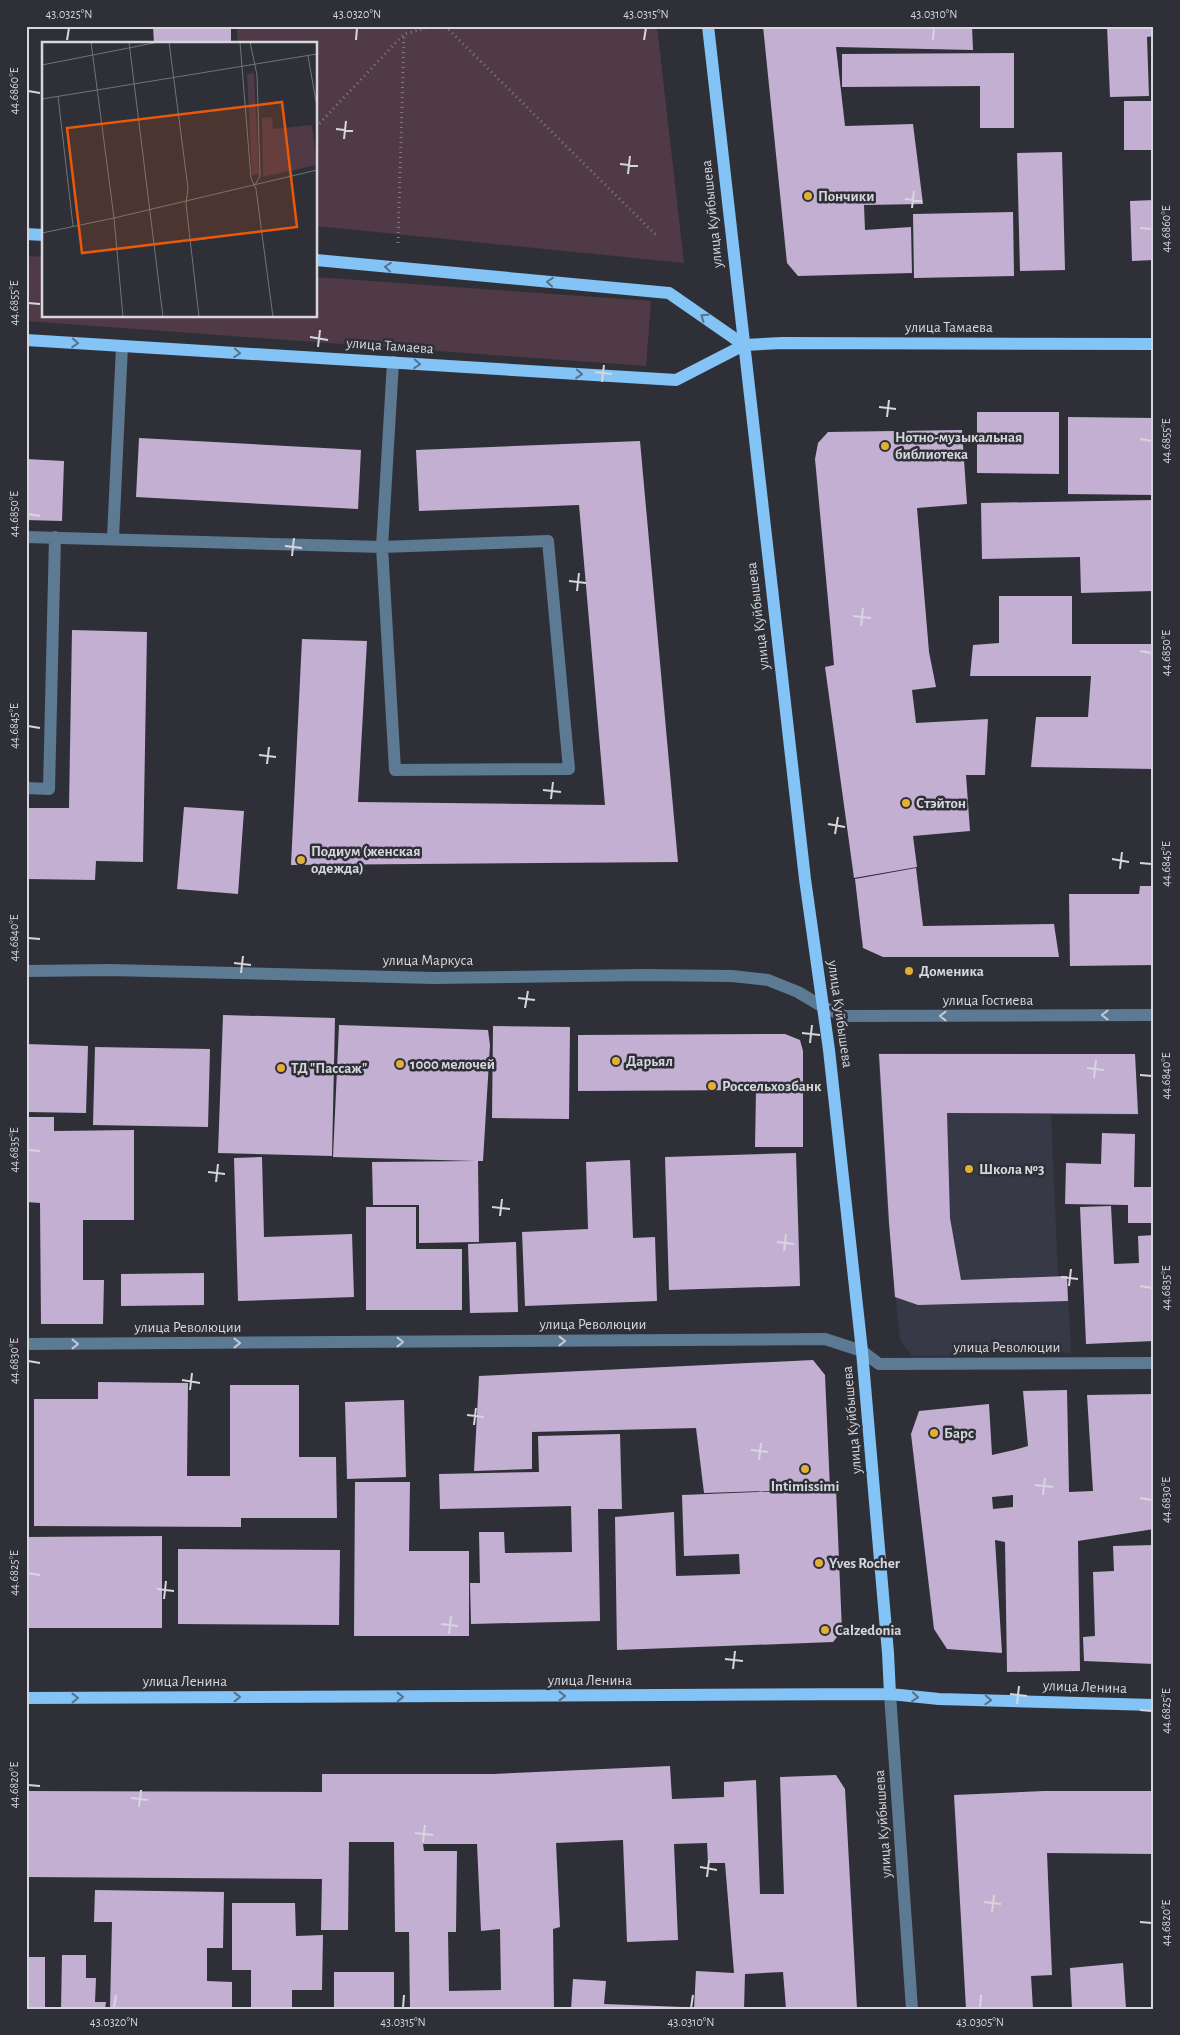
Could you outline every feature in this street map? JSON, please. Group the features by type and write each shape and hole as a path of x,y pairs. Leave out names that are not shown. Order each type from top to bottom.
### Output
{"main road":[{"name":"улица Куйбышева","path":"708,26 804,879 824,1007 862,1351 890,1694"},
{"path":"26,234 42,235"},
{"path":"318,260 669,293 744,345"},
{"name":"улица Тамаева","path":"26,340 676,380 744,345 782,343 1154,344"},
{"name":"улица Ленина","path":"26,1698 890,1694 939,1699 1154,1705"}],"street":[{"path":"113,538 122,346"},
{"path":"26,536 382,547 548,542 569,769 395,770 382,547 393,362"},
{"path":"26,788 49,789 55,537"},
{"name":"улица Маркуса","path":"26,971 110,970 434,978 643,974 732,976 768,980 798,992 824,1007"},
{"name":"улица Гостиева","path":"824,1007 845,1016 1154,1015"},
{"name":"улица Революции","path":"26,1344 825,1339 862,1351 879,1364 1154,1362"},
{"name":"улица Куйбышева","path":"890,1694 912,2009"}],"path":[{"path":"318,125 404,34 434,26"},
{"path":"444,26 658,237"},
{"path":"397,268 404,34"}],"shaded area":[{"path":"236,26 657,26 684,263 318,226 318,42 238,42"},
{"path":"26,256 42,257 42,318 318,318 318,277 651,301 646,366 26,321"},
{"name":"Школа №3","path":"878,1053 1135,1054 1139,1115 1051,1115 1058,1276 1067,1276 1071,1353 912,1356 900,1340 888,1222"}],"building":[{"path":"153,26 231,26 231,42 154,42"},
{"path":"763,26 972,26 973,50 836,47 845,126 913,124 923,204 864,205 865,230 911,227 912,273 798,276 787,263"},
{"path":"1107,26 1154,26 1154,36 1147,37 1149,96 1110,97"},
{"path":"1014,53 1014,128 980,128 980,86 842,87 842,54"},
{"path":"1124,101 1154,101 1154,150 1124,150"},
{"path":"1062,152 1065,270 1020,271 1017,153"},
{"path":"1154,200 1154,260 1132,261 1130,201"},
{"path":"1013,212 1014,276 914,278 913,214"},
{"path":"977,412 1059,412 1059,474 977,473"},
{"path":"1068,417 1154,418 1154,495 1068,494"},
{"path":"962,430 967,504 917,508 929,652 936,687 912,690 916,723 988,719 985,775 966,775 970,831 913,836 917,867 854,878 825,667 834,665 815,459 818,443 828,432"},
{"path":"139,438 361,450 358,509 136,497"},
{"path":"640,441 678,862 291,865 302,639 367,641 358,802 605,805 579,505 419,511 416,450"},
{"path":"26,459 64,461 62,521 26,520"},
{"path":"1154,500 1154,591 1081,593 1080,557 982,559 981,503"},
{"path":"999,596 1072,596 1072,644 1154,644 1154,769 1031,767 1036,717 1088,717 1091,676 970,676 973,645 999,643"},
{"path":"72,630 147,632 143,862 96,861 95,880 26,879 26,808 69,808"},
{"path":"184,807 244,811 238,894 177,889"},
{"path":"916,868 923,926 1054,924 1059,957 883,957 863,948 855,879"},
{"path":"1140,886 1154,886 1154,965 1070,966 1069,894 1139,894"},
{"path":"223,1015 335,1018 332,1156 218,1153"},
{"path":"339,1025 488,1030 490,1045 483,1161 478,1161 479,1242 419,1243 419,1205 373,1205 372,1162 475,1161 333,1157"},
{"path":"493,1026 570,1027 569,1119 492,1118"},
{"path":"785,1034 800,1040 803,1051 803,1147 755,1147 756,1090 578,1091 578,1035"},
{"path":"26,1044 88,1046 86,1113 26,1112"},
{"path":"95,1047 210,1049 208,1127 93,1125"},
{"path":"879,1054 1135,1054 1138,1114 947,1113 950,1218 961,1280 1067,1276 1068,1301 918,1305 895,1297"},
{"path":"26,1117 54,1117 54,1131 134,1130 134,1220 83,1220 83,1280 104,1280 103,1324 41,1324 40,1203 26,1202"},
{"path":"1102,1133 1135,1134 1134,1187 1154,1187 1154,1223 1128,1223 1128,1205 1065,1204 1066,1163 1101,1164"},
{"path":"796,1153 800,1286 669,1290 665,1157"},
{"path":"262,1157 264,1237 352,1234 354,1297 238,1301 234,1158"},
{"path":"630,1160 633,1238 655,1237 657,1301 525,1306 522,1232 588,1229 586,1162"},
{"path":"1111,1206 1114,1264 1139,1263 1138,1236 1154,1235 1154,1341 1086,1344 1080,1207"},
{"path":"366,1207 416,1207 416,1249 462,1249 462,1310 366,1310"},
{"path":"516,1242 518,1312 470,1313 468,1244"},
{"path":"204,1273 204,1305 121,1306 121,1274"},
{"path":"813,1360 825,1375 830,1489 704,1493 696,1428 532,1432 532,1469 474,1471 479,1376"},
{"path":"98,1382 188,1383 187,1476 230,1476 230,1385 299,1385 299,1457 336,1457 337,1518 241,1518 241,1527 34,1526 34,1399 98,1399"},
{"path":"1067,1390 1069,1492 1093,1491 1087,1395 1154,1394 1154,1529 1078,1541 1080,1671 1007,1672 1005,1542 995,1540 1002,1653 947,1649 934,1629 911,1434 919,1411 989,1404 992,1455 1028,1446 1023,1391","holes":["1013,1495 1013,1507 993,1509 992,1497"]},
{"path":"404,1400 406,1477 347,1479 345,1402"},
{"path":"620,1434 622,1509 598,1509 600,1621 471,1624 470,1583 480,1583 479,1532 504,1532 505,1553 572,1552 571,1506 440,1509 439,1474 539,1472 538,1436"},
{"path":"355,1482 410,1482 409,1551 469,1551 469,1636 354,1636"},
{"path":"836,1489 842,1631 833,1642 617,1650 615,1517 674,1512 676,1576 740,1574 739,1554 684,1556 682,1495"},
{"path":"162,1536 162,1628 26,1628 26,1537"},
{"path":"1154,1545 1154,1664 1084,1661 1083,1637 1095,1636 1093,1572 1114,1571 1113,1546"},
{"path":"178,1549 340,1550 339,1625 178,1624"},
{"path":"670,1766 672,1799 724,1797 724,1782 756,1780 760,1894 784,1894 780,1777 836,1775 845,1789 857,2009 786,2009 783,1972 745,1974 744,2009 694,2009 696,1971 734,1973 725,1863 708,1863 707,1843 674,1844 678,1940 627,1942 623,1840 556,1843 560,1927 553,1929 554,2009 410,2009 409,1932 395,1932 394,1842 349,1842 348,1930 321,1930 322,1879 26,1877 26,1791 322,1792 322,1774 493,1774","holes":["423,1844 477,1844 481,1931 500,1929 501,1990 449,1991 448,1932 456,1932 457,1851 424,1851"]},
{"path":"1044,1791 1154,1791 1154,1854 1047,1853 1052,1975 1031,1976 1033,2009 966,2009 954,1795"},
{"path":"95,1890 224,1892 223,1948 207,1948 207,1981 232,1982 232,2009 110,2009 112,1922 94,1922"},
{"path":"232,1903 295,1903 296,1936 323,1935 322,1990 292,1990 292,2009 251,2009 251,1970 232,1970"},
{"path":"62,1955 86,1955 86,1978 96,1978 95,2002 106,2002 105,2009 61,2009"},
{"path":"26,1957 45,1957 45,2009 26,2009"},
{"path":"1123,1963 1126,2009 1072,2009 1070,1968"},
{"path":"334,1972 394,1972 394,2009 334,2009"},
{"path":"573,1979 606,1981 604,2004 683,2007 683,2009 571,2009"}],"place":[{"name":"Пончики","path":"808,196"},
{"name":"Нотно-музыкальная библиотека","path":"885,446"},
{"name":"Стэйтон","path":"906,803"},
{"name":"Подиум (женская одежда)","path":"301,860"},
{"name":"Доменика","path":"909,971"},
{"name":"Дарьял","path":"616,1061"},
{"name":"1000 мелочей","path":"400,1064"},
{"name":"ТД \"Пассаж\"","path":"281,1068"},
{"name":"Россельхозбанк","path":"712,1086"},
{"name":"Школа №3","path":"969,1169"},
{"name":"Барс","path":"934,1433"},
{"name":"Intimissimi","path":"805,1469"},
{"name":"Yves Rocher","path":"819,1563"},
{"name":"Calzedonia","path":"825,1630"}]}
